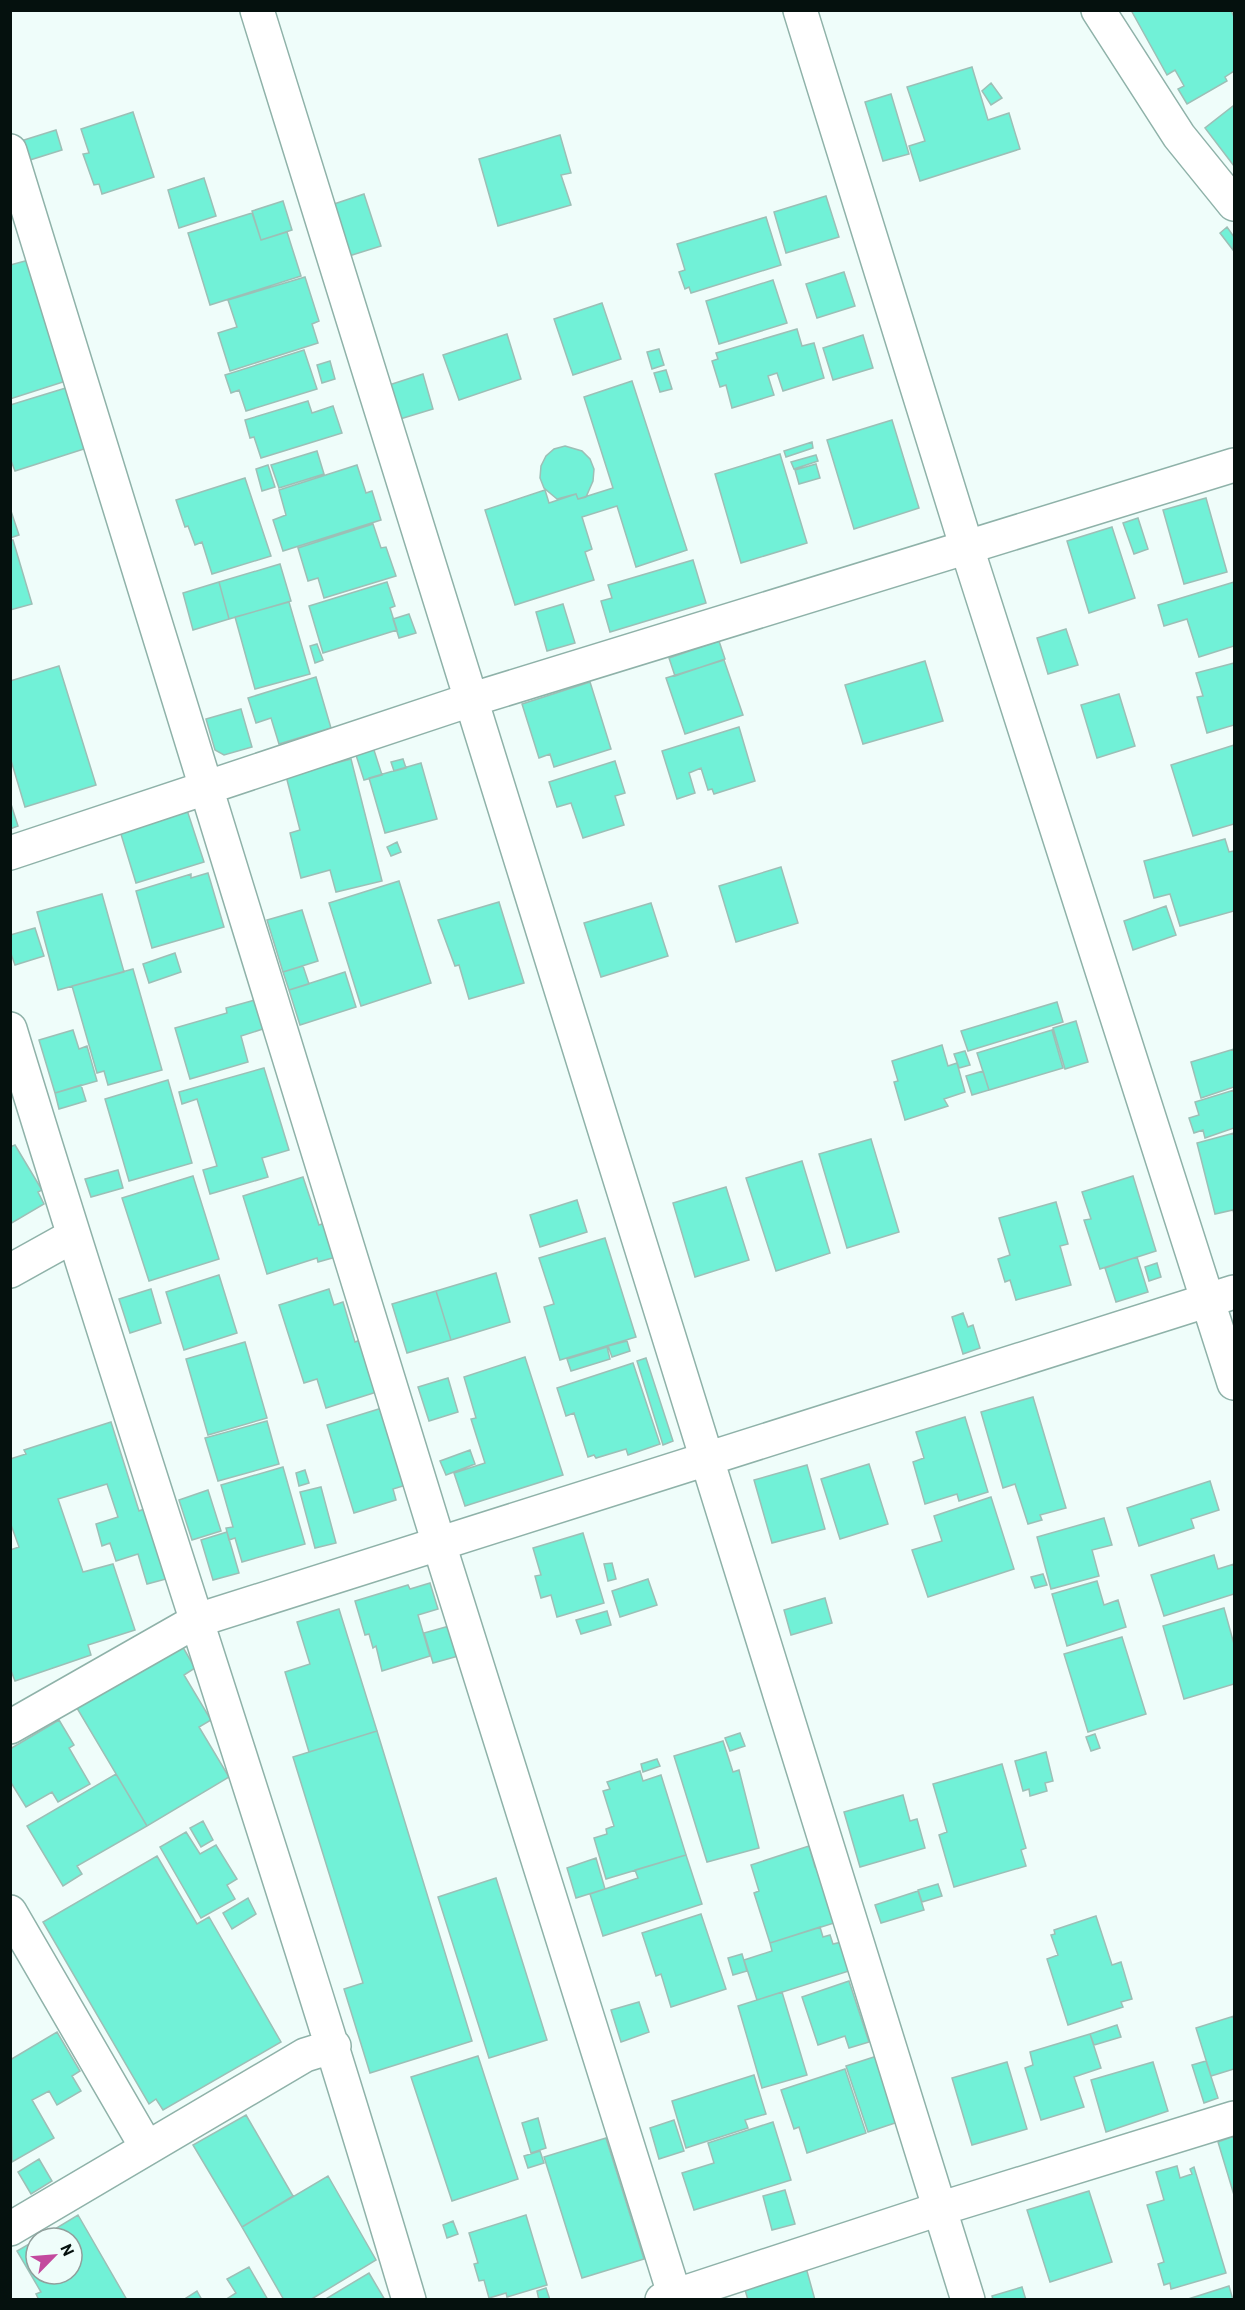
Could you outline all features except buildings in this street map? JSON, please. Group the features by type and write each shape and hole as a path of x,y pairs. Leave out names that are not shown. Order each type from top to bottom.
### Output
{"street":[{"path":"256,10 968,2300"},
{"path":"800,10 966,546 1222,1296 1234,1383"},
{"path":"1098,10 1179,136 1234,204"},
{"path":"10,151 671,2298 939,2209 1234,2118"},
{"path":"10,854 470,700 1234,465"},
{"path":"10,1029 73,1236 334,2046 409,2300"},
{"path":"10,1270 73,1236"},
{"path":"10,1727 198,1620 1222,1296"},
{"path":"10,1912 147,2148"},
{"path":"10,2229 305,2055 334,2046"}]}
